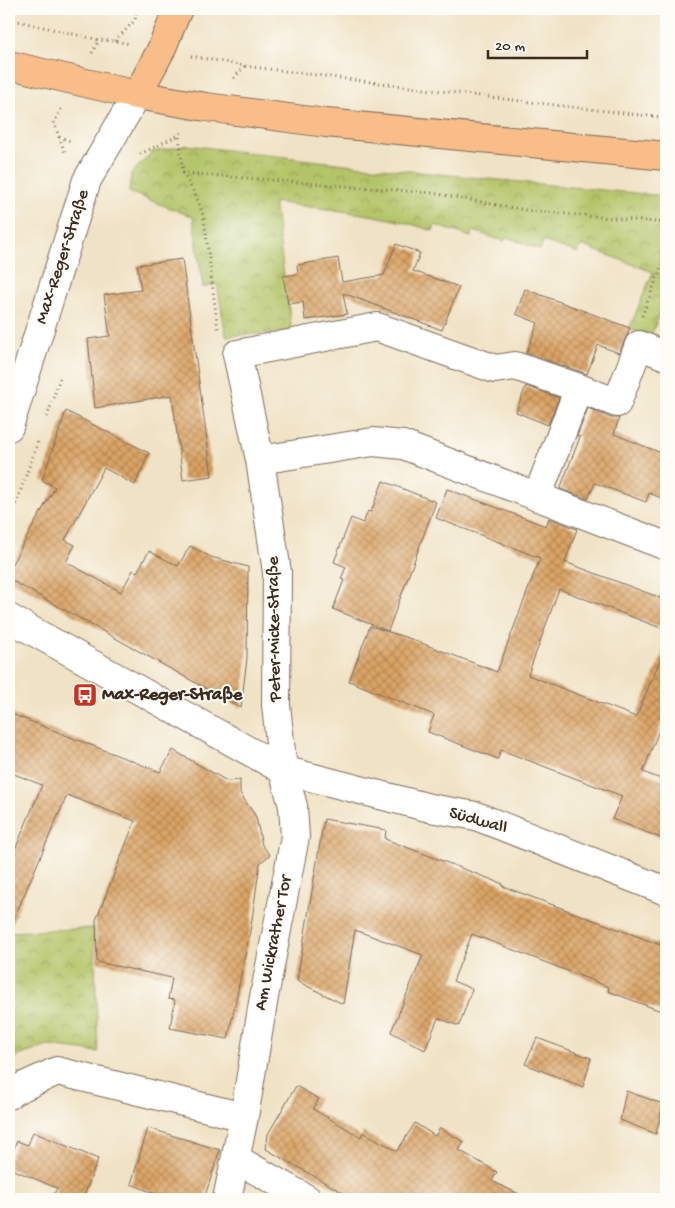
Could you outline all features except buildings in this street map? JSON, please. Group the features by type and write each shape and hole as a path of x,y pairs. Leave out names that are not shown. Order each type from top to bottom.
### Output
{"main road":[{"path":"137,95 161,50 178,9"},
{"path":"9,65 137,95 206,108 326,123 666,156"}],"street":[{"name":"Max-Reger-Straße","path":"9,428 87,180 137,95"},
{"path":"237,354 377,327 495,369 515,366 618,403 639,345 666,356"},
{"name":"Peter-Micke-Straße","path":"237,354 260,460 277,572 276,704 283,770"},
{"path":"537,497 579,388"},
{"path":"260,460 373,442 403,445 666,546"},
{"name":"Südwall","path":"9,618 283,770 430,808 476,816 666,891"},
{"name":"Am Wickrather Tor","path":"227,1199 244,1117 264,997 295,837 294,806 283,770"},
{"path":"9,1095 9,1093 57,1071 244,1117"},
{"path":"236,1159 308,1199"}],"path":[{"path":"115,41 135,20 137,9"},
{"path":"9,19 99,40 115,41 245,66 666,118"},
{"path":"136,160 141,153 179,135 245,66"},
{"path":"179,135 183,173 196,196 204,218 219,340 237,354"},
{"path":"183,173 432,193 525,210 666,223"},
{"path":"639,345 637,330 666,256"},
{"path":"45,423 60,377"},
{"path":"9,523 38,441"}],"green space":[{"path":"188,145 487,179 666,196 666,297 651,336 629,329 653,272 581,245 578,253 543,241 540,250 507,237 504,241 473,231 471,237 435,225 433,231 374,216 274,202 292,332 226,336 217,284 203,288 193,217 129,192 131,174 152,152"},
{"path":"94,928 98,1052 48,1046 9,1059 9,932"}],"place":[{"name":"Max-Reger-Straße","path":"85,695"}]}
